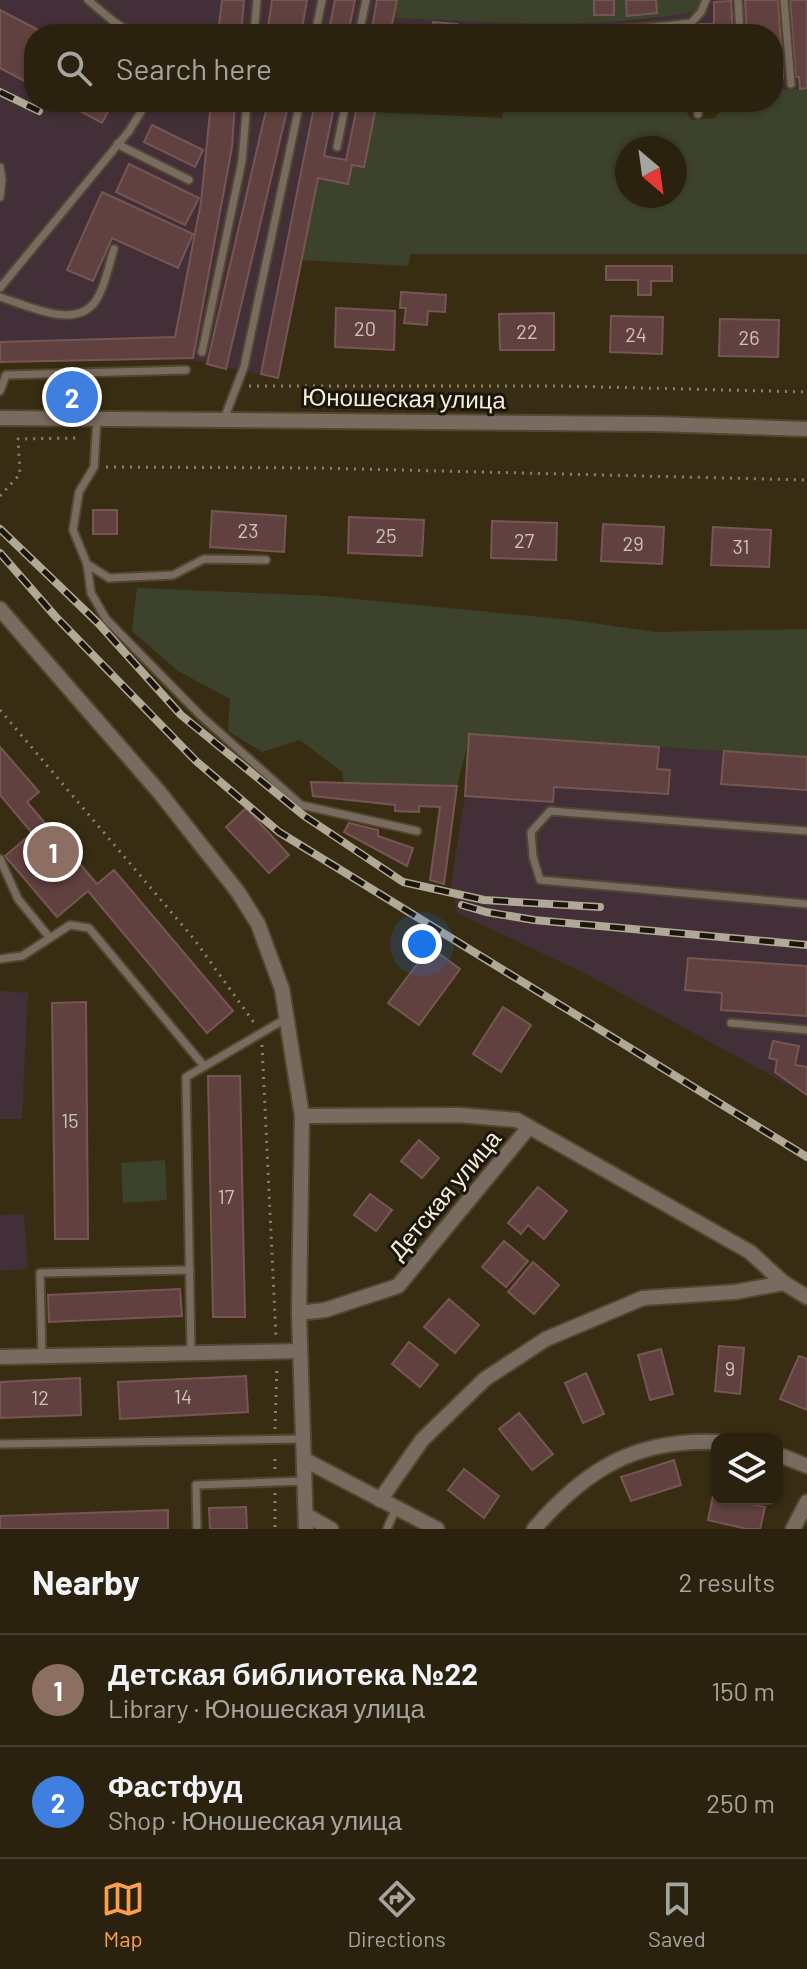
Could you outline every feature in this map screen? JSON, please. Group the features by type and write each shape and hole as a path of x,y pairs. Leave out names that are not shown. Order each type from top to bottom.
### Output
{"street":[{"name":"Юношеская улица","path":"0,418 656,424 807,429"},
{"path":"0,609 160,793 238,892 258,924 272,958 288,1017 302,1116 299,1313 306,1522 331,1529"},
{"path":"302,1116 459,1115 517,1120 750,1252 784,1283 807,1297"},
{"name":"Детская улица","path":"299,1313 325,1310 398,1286 529,1127"},
{"path":"380,1500 422,1440 485,1379 546,1339 643,1298 735,1292 784,1283"},
{"path":"0,1357 300,1351"},
{"path":"534,1529 573,1488 608,1463 648,1448 692,1441 711,1442"},
{"path":"783,1456 807,1466"},
{"path":"305,1460 437,1529"},
{"path":"793,1529 807,1502"}],"lane":[{"path":"88,0 118,24"},
{"path":"255,24 257,0"},
{"path":"317,24 322,0"},
{"path":"361,24 366,0"},
{"path":"683,24 691,23 706,0"},
{"path":"738,0 739,24"},
{"path":"784,0 791,84"},
{"path":"0,287 140,112"},
{"path":"202,352 242,161 246,112"},
{"path":"224,419 244,367 298,112"},
{"path":"337,147 344,112"},
{"path":"117,144 189,180"},
{"path":"0,167 0,197"},
{"path":"0,297 54,314 81,312 100,295 114,249"},
{"path":"0,391 6,375 186,370"},
{"path":"97,419 94,467 79,492 73,530 87,564 91,593 106,619 201,716 301,805 417,831"},
{"path":"87,564 109,578 173,575 204,559 266,560"},
{"path":"807,831 550,811 531,832 533,857 540,880 807,904"},
{"path":"0,859 18,899 50,938"},
{"path":"0,959 22,956 70,925 89,928 204,1066"},
{"path":"191,1353 186,1077 288,1017"},
{"path":"731,1023 807,1030"},
{"path":"42,1356 40,1273 190,1270"},
{"path":"0,1444 303,1439"},
{"path":"197,1529 196,1485 305,1481"},
{"path":"387,1529 396,1508"}],"path":[{"path":"237,386 562,386 807,392"},
{"path":"0,496 20,474 18,439 76,438"},
{"path":"94,467 318,468 807,480"},
{"path":"0,710 194,939 261,1033 277,1351"}],"shaded area":[{"path":"0,0 397,0 394,18 537,23 650,20 704,0 807,0 807,88 783,90 783,24 24,24 24,112 375,112 364,167 348,184 318,178 278,378 177,357 0,362"},
{"path":"469,734 807,757 807,1095 586,974 457,913 451,884 465,796"},
{"path":"0,991 28,993 22,1119 0,1119"},
{"path":"24,1214 28,1269 0,1271 0,1215"}],"green space":[{"path":"397,0 704,0 696,11 659,17 545,24 393,18"},
{"path":"807,88 807,254 411,254 408,266 302,260 318,178 352,165 375,112 502,118 503,112 687,112 692,120 715,118 720,112 783,112 783,90"},
{"path":"137,588 325,596 572,620 655,632 807,629 807,757 470,734 457,786 344,783 342,772 300,740 262,752 228,731 230,699 178,671 132,631"},
{"path":"165,1160 167,1200 123,1203 121,1163"}],"building":[{"path":"222,0 244,0 242,24 219,24"},
{"path":"272,0 307,0 303,24 268,24"},
{"path":"335,0 355,0 350,24 330,24"},
{"path":"377,0 397,0 392,24 373,24"},
{"path":"594,0 614,0 614,15 594,15"},
{"path":"626,0 656,0 657,13 627,16"},
{"path":"745,0 778,0 780,24 746,24"},
{"path":"790,0 807,0 807,88 800,89 799,77 796,77"},
{"path":"731,1 732,24 714,24 714,2"},
{"path":"0,10 27,24 24,24 24,81 0,68"},
{"path":"82,112 108,112 102,123"},
{"path":"210,112 234,112 232,147 193,358 0,362 0,342 175,337 201,202"},
{"path":"266,112 287,112 226,369 207,364"},
{"path":"313,112 333,112 324,156 346,160 356,112 375,112 364,167 352,165 348,184 318,178 278,378 261,374"},
{"path":"152,125 203,150 195,167 144,142"},
{"path":"129,164 199,198 185,225 116,192"},
{"path":"102,192 193,234 178,268 112,238 93,281 67,270"},
{"path":"606,266 672,266 672,281 651,281 651,295 638,295 638,280 606,280"},
{"path":"401,292 446,295 445,312 428,311 427,325 404,323 406,308 400,308"},
{"path":"336,308 395,311 394,350 335,347"},
{"path":"554,313 554,350 500,350 499,314"},
{"path":"611,316 663,317 662,354 610,352"},
{"path":"720,319 779,320 778,357 719,356"},
{"path":"93,510 117,510 117,534 93,534"},
{"path":"212,511 286,516 284,552 210,547"},
{"path":"349,517 424,520 422,556 348,553"},
{"path":"492,521 557,523 556,560 491,558"},
{"path":"603,524 664,527 662,564 601,561"},
{"path":"713,527 771,530 769,567 711,565"},
{"path":"469,734 659,747 657,769 670,770 668,794 554,787 553,802 465,796"},
{"path":"0,747 39,792 27,802 97,884 114,870 233,1011 207,1033 88,891 57,917 5,856 32,833 0,795"},
{"path":"724,751 807,757 807,790 721,784"},
{"path":"311,782 457,786 444,884 430,880 440,807 419,806 419,812 395,811 395,805 313,796"},
{"path":"246,808 289,855 269,873 226,827"},
{"path":"349,823 378,830 378,836 413,848 407,866 344,832"},
{"path":"430,947 460,969 419,1025 388,1003"},
{"path":"688,958 807,966 807,1016 721,1010 722,993 685,990"},
{"path":"86,1002 88,1239 55,1239 52,1003"},
{"path":"503,1007 531,1025 501,1072 473,1054"},
{"path":"773,1041 799,1046 795,1065 807,1067 807,1095 775,1072 777,1060 769,1058"},
{"path":"208,1076 240,1076 245,1317 213,1317"},
{"path":"419,1140 439,1158 422,1178 401,1161"},
{"path":"538,1187 567,1211 544,1239 528,1225 521,1234 508,1223"},
{"path":"370,1194 392,1210 376,1231 354,1215"},
{"path":"504,1241 528,1261 506,1287 482,1267"},
{"path":"533,1262 559,1285 534,1314 508,1292"},
{"path":"180,1289 182,1316 49,1322 48,1295"},
{"path":"449,1299 479,1325 455,1353 424,1327"},
{"path":"409,1342 438,1365 420,1387 392,1364"},
{"path":"719,1346 744,1348 740,1394 715,1391"},
{"path":"661,1349 673,1394 650,1400 638,1355"},
{"path":"799,1356 807,1359 807,1410 780,1399"},
{"path":"586,1373 604,1414 583,1423 565,1383"},
{"path":"246,1376 248,1412 120,1419 118,1382"},
{"path":"80,1378 81,1415 0,1418 0,1382"},
{"path":"519,1413 553,1454 532,1470 499,1429"},
{"path":"674,1460 681,1485 631,1501 621,1477"},
{"path":"464,1469 499,1496 484,1518 448,1490"},
{"path":"711,1505 765,1507 760,1529 708,1520"},
{"path":"246,1507 247,1529 210,1529 209,1508"},
{"path":"168,1510 168,1529 0,1529 0,1516"}],"railway":[{"path":"0,92 24,104"},
{"path":"0,529 98,623 181,715 303,815 403,882 484,900 600,907"},
{"path":"0,553 55,616 196,761 279,832 807,1157"},
{"path":"462,905 534,920 807,945"}],"place":[{"name":"Фастфуд","path":"72,397"},
{"name":"Детская библиотека №22","path":"53,852"}]}
